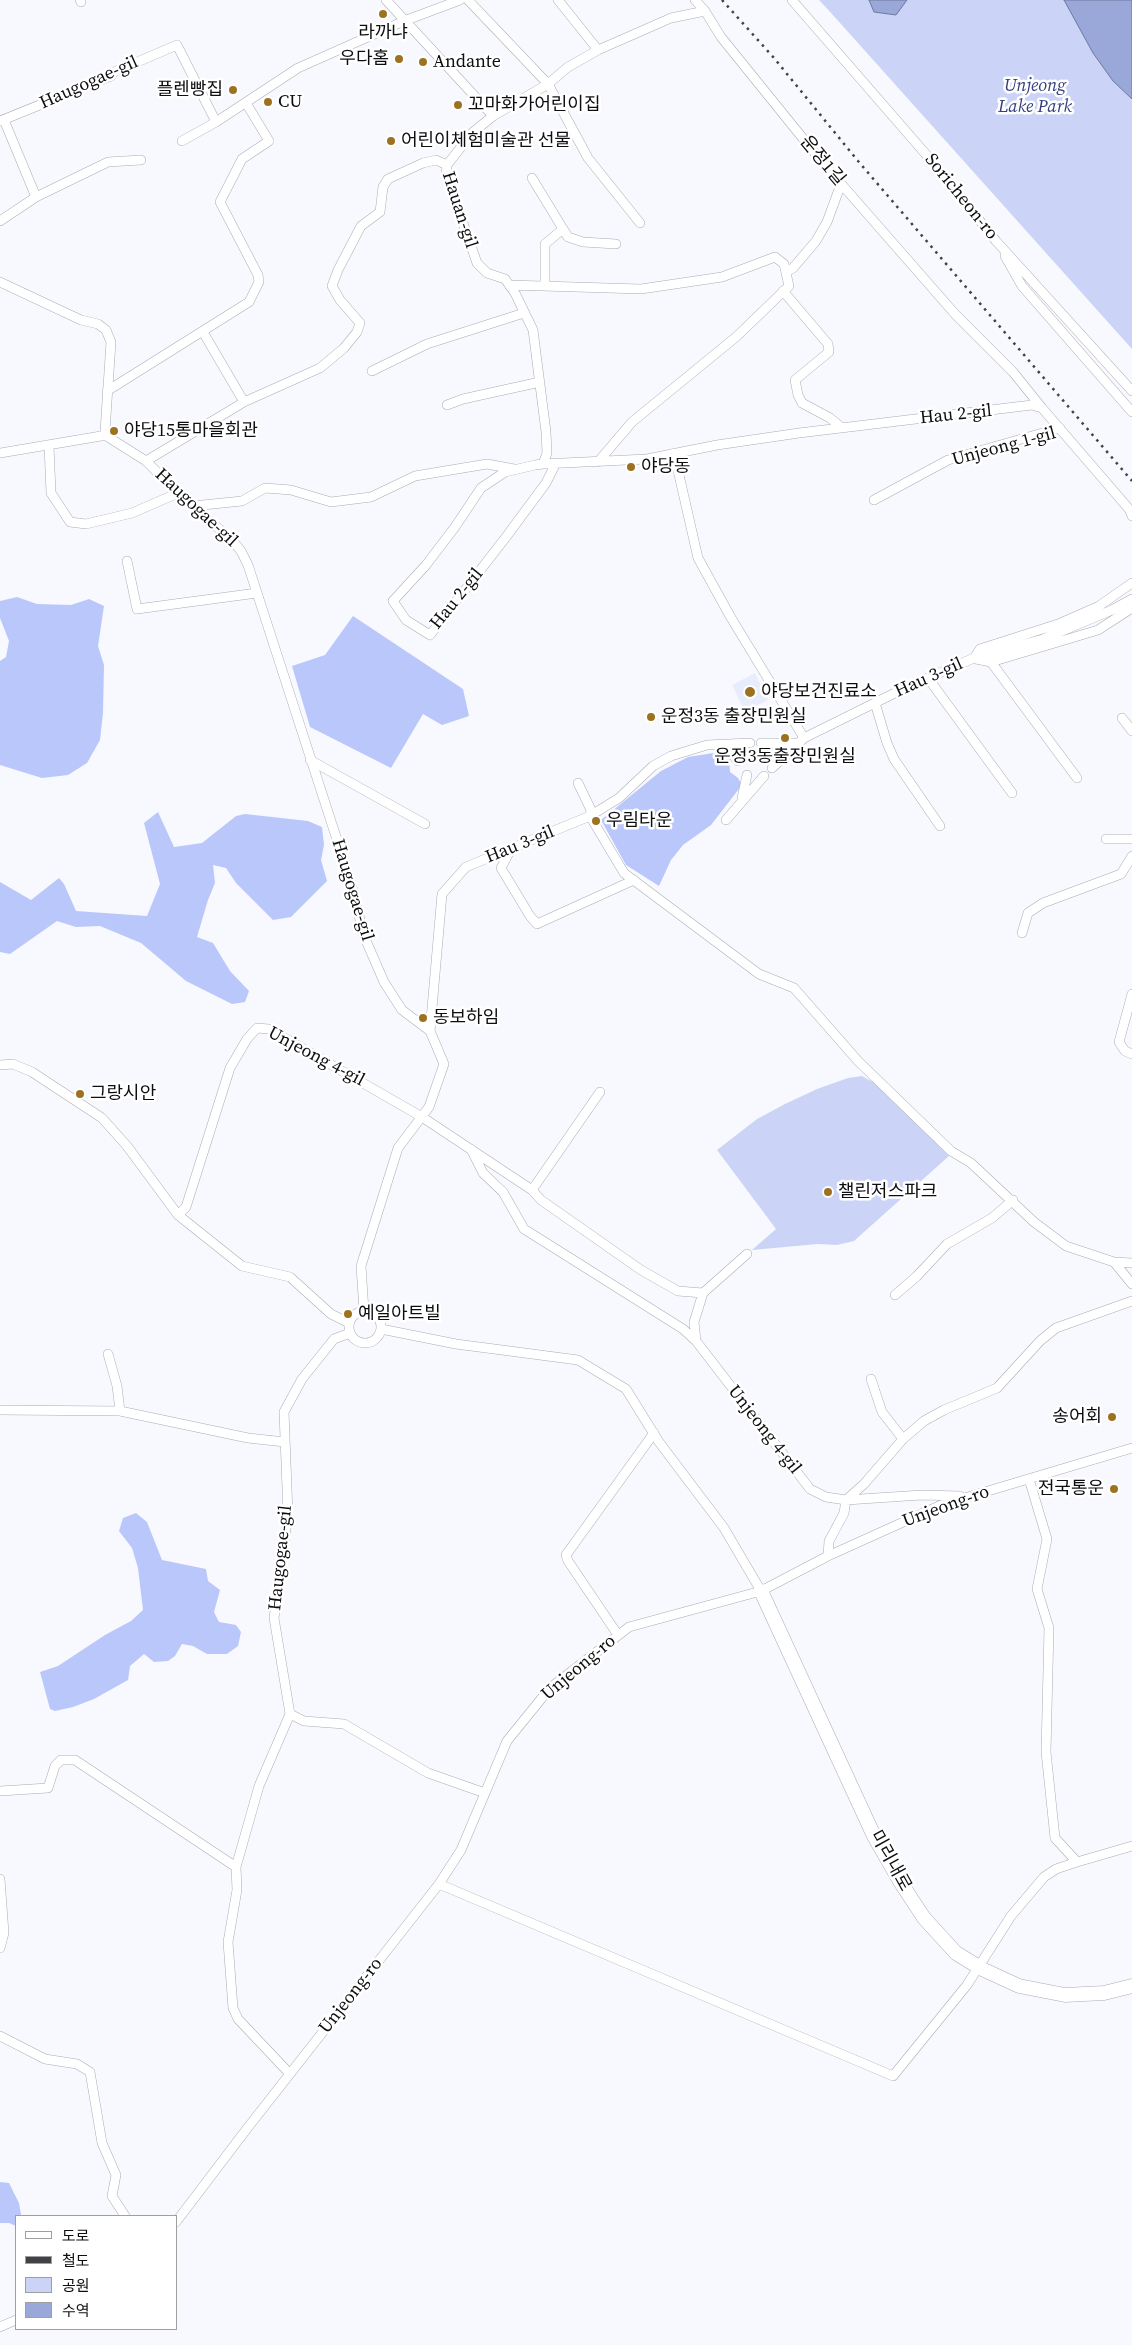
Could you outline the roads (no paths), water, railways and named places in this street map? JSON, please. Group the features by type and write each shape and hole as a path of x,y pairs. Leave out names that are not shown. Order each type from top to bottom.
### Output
{"street":[{"path":"386,0 404,22 493,116"},
{"path":"182,142 246,103 298,68 460,0"},
{"path":"468,0 548,84 588,158 640,223"},
{"path":"558,0 598,50"},
{"name":"운정1길","path":"695,0 705,11 721,37 841,184 955,314 1013,372 1042,408"},
{"name":"Soricheon-ro","path":"792,0 930,159 996,240 1132,391"},
{"path":"447,165 472,133 493,116 548,84 568,67 598,50 670,18 705,11"},
{"name":"Haugogae-gil","path":"2,121 111,76 114,72 177,45 216,122"},
{"path":"107,391 250,302 258,282 258,275 220,202 242,159 269,141 246,103"},
{"path":"2,121 36,197"},
{"path":"0,221 36,197 108,162 141,160"},
{"name":"Hauan-gil","path":"244,402 320,368 344,348 357,332 360,323 340,300 332,286 361,226 380,212 383,186 388,179 423,163 436,160 447,165 446,175 477,263 487,273 505,279 509,285 641,290 722,277 775,257 784,264 786,272"},
{"path":"532,178 568,237 582,242 616,244"},
{"path":"598,462 632,422 736,337 789,286 786,272 793,268 816,241 827,222 841,184"},
{"path":"545,286 545,244 563,230"},
{"path":"996,240 1022,286 1132,412"},
{"path":"0,282 81,320 98,324 106,330 111,342 105,431 107,434 49,446 0,452"},
{"path":"509,285 533,330 547,453 543,464"},
{"path":"783,291 828,344 829,352 795,380 798,395 802,402 830,418 842,428"},
{"path":"372,371 426,344 524,313"},
{"path":"203,332 244,402"},
{"path":"447,405 463,399 540,382"},
{"name":"Haugogae-gil","path":"146,461 244,402"},
{"name":"Hau 2-gil","path":"556,464 546,483 506,537 430,634 406,620 393,601 426,565 455,528 481,488 505,472 543,464 646,459 717,444 1032,405 1042,408"},
{"path":"1042,408 1060,428"},
{"name":"Unjeong 1-gil","path":"874,500 948,460 1060,428 1129,509 1132,516"},
{"name":"Haugogae-gil","path":"107,434 146,461 178,493 232,539 241,551 248,565 351,882 364,936 384,982 402,1010 430,1031"},
{"path":"49,446 51,493 70,522 86,524 132,513 178,493"},
{"path":"674,453 698,558 801,740"},
{"path":"193,506 242,501 265,488 291,490 331,502 371,497 414,476 487,464 516,469"},
{"path":"127,561 137,609 257,593"},
{"name":"Hau 3-gil","path":"772,768 801,740 875,703 974,658 980,650 1058,624 1099,606 1132,583"},
{"path":"974,658 1043,638 1112,610 1132,599"},
{"name":"Hau 3-gil","path":"974,658 991,662 1098,630 1132,608"},
{"path":"991,662 1077,778"},
{"path":"928,678 1012,793"},
{"path":"875,703 886,743 894,759 940,826"},
{"path":"1122,718 1132,731"},
{"name":"Hau 3-gil","path":"761,743 801,740"},
{"name":"Hau 3-gil","path":"430,1031 442,894 466,867 590,816 619,798 653,766 690,749 707,745 750,743"},
{"path":"723,745 738,761"},
{"path":"310,760 425,824"},
{"path":"742,799 746,776"},
{"path":"726,820 742,799 764,776"},
{"path":"578,783 591,810 590,816 624,873 759,974 794,988 865,1068 951,1151 970,1163 1034,1222 1066,1246 1114,1262 1132,1262"},
{"path":"1106,839 1132,838"},
{"path":"511,849 501,868 530,916 537,924 634,880"},
{"path":"1022,933 1028,913 1043,903 1121,874 1132,856"},
{"path":"1132,994 1120,1042 1125,1051 1132,1054"},
{"name":"Unjeong 4-gil","path":"178,1215 186,1207 230,1068 247,1039 257,1028 269,1029 422,1117 532,1190 541,1200 641,1270 678,1291 703,1293"},
{"path":"364,1311 361,1266 398,1148 430,1107 444,1064 430,1031"},
{"path":"0,1065 13,1064 32,1072 102,1118 127,1146 178,1215 242,1266 290,1277 331,1314 349,1323"},
{"path":"532,1190 600,1092"},
{"name":"Unjeong 4-gil","path":"471,1149 483,1173 503,1192 524,1229 683,1329 696,1341 810,1489 826,1497 846,1500 922,1494 970,1496"},
{"path":"894,1295 917,1276 947,1244 992,1218 1013,1201"},
{"path":"696,1341 694,1322 703,1293 747,1254"},
{"path":"1114,1262 1132,1284"},
{"path":"828,1556 829,1541 844,1513 846,1500 864,1484 903,1439 924,1421 944,1410 997,1388 1040,1341 1056,1328 1132,1301"},
{"path":"364,1311 373,1313 379,1320 380,1329 377,1337 371,1342 362,1343 350,1333 349,1323 352,1317 364,1311"},
{"path":"380,1329 456,1344 578,1360 626,1389 654,1433 724,1528 761,1590"},
{"name":"Haugogae-gil","path":"290,1714 274,1618 288,1514 284,1412 302,1379 334,1339 350,1333"},
{"path":"108,1354 117,1386 120,1411"},
{"path":"871,1379 882,1412 903,1439"},
{"path":"0,1410 120,1411 248,1438 285,1442"},
{"path":"618,1636 568,1561 566,1555 654,1433"},
{"name":"Unjeong-ro","path":"178,2219 439,1884 461,1850 507,1741 550,1688 630,1627 761,1590 828,1556 941,1505 1132,1448"},
{"path":"1029,1479 1047,1539 1037,1589 1049,1628 1046,1752 1055,1838 1076,1862"},
{"name":"미리내로","path":"761,1590 874,1836 901,1884 924,1918 956,1953 978,1967 1019,1986 1065,1995 1104,1993 1132,1986"},
{"path":"290,2074 238,2018 233,2008 228,1942 237,1890 236,1867 259,1786 290,1714 304,1721 344,1724 428,1773 485,1793"},
{"path":"0,1791 48,1788 55,1766 61,1760 75,1760 236,1867"},
{"path":"439,1884 893,2076 967,1985 1011,1916 1034,1887 1056,1869 1132,1846"},
{"path":"0,1879 4,1934 0,1948"},
{"path":"0,2036 45,2059 77,2064 90,2072 102,2143 116,2175 112,2196 124,2215"},
{"path":"0,2327 15,2320"}],"water":[{"path":"869,0 907,0 896,15 874,12"},
{"path":"1064,0 1132,0 1132,99 1113,81 1093,53"}],"railway":[{"path":"722,0 774,58 858,161 1132,481"}],"place":[{"name":"라까냐","path":"383,14"},
{"name":"우다홈","path":"399,59"},
{"name":"Andante","path":"423,62"},
{"name":"플렌빵집","path":"233,90"},
{"name":"CU","path":"268,102"},
{"name":"꼬마화가어린이집","path":"458,105"},
{"name":"어린이체험미술관 선물","path":"391,141"},
{"name":"야당15통마을회관","path":"114,431"},
{"name":"야당동","path":"631,467"},
{"name":"야당보건진료소","path":"750,692"},
{"name":"운정3동 출장민원실","path":"651,717"},
{"name":"운정3동출장민원실","path":"785,738"},
{"name":"우림타운","path":"596,821"},
{"name":"동보하임","path":"423,1018"},
{"name":"그랑시안","path":"80,1094"},
{"name":"챌린저스파크","path":"828,1192"},
{"name":"예일아트빌","path":"348,1314"},
{"name":"송어회","path":"1112,1417"},
{"name":"전국통운","path":"1114,1489"}],"park label":[{"name":"Unjeong Lake Park","path":"1035,96"}]}
